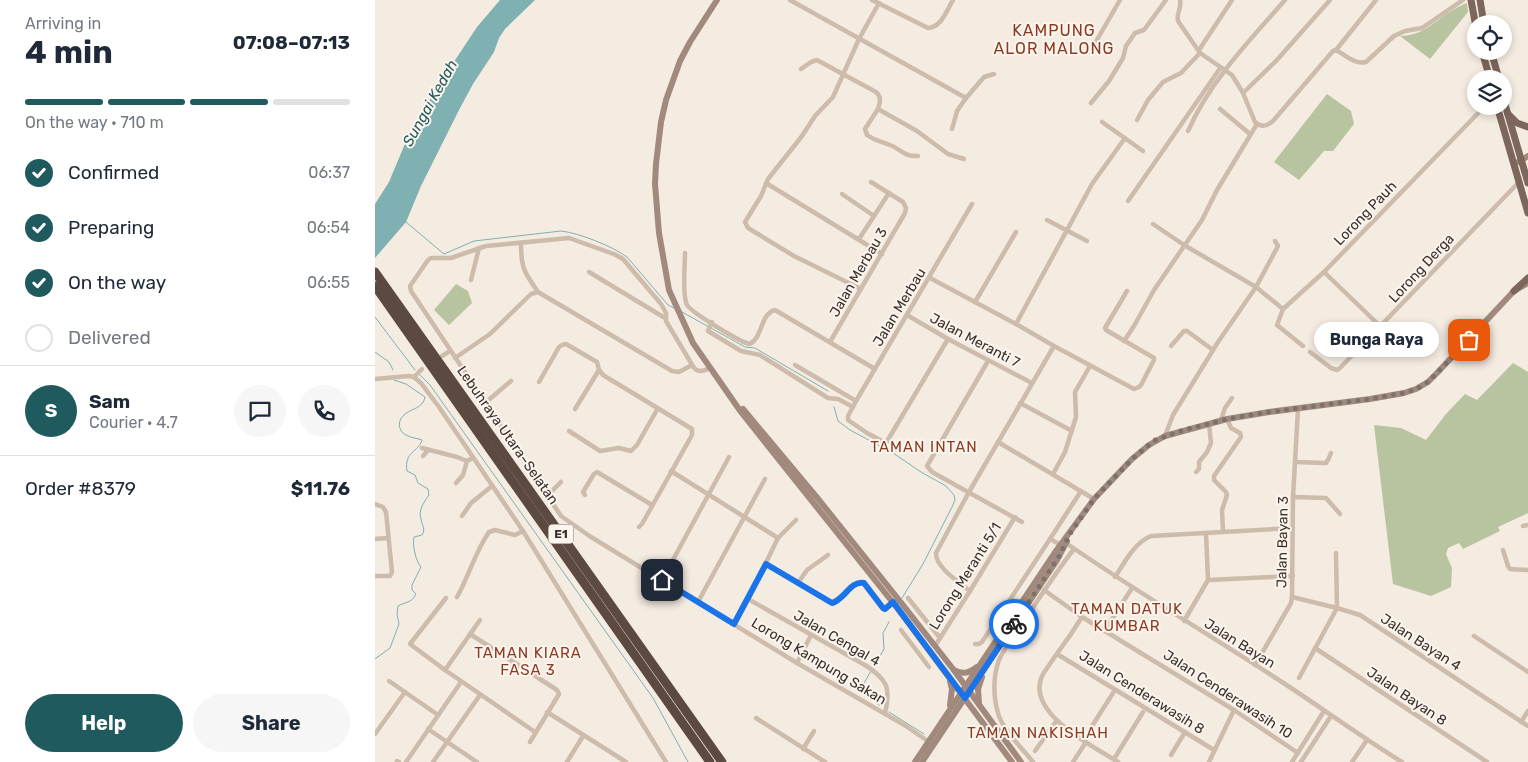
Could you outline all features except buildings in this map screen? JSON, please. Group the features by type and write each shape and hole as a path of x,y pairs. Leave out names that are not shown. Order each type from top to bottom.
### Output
{"highway":[{"name":"Lebuhraya Utara–Selatan","path":"375,272 397,310 710,762"},
{"name":"Lebuhraya Utara–Selatan","path":"375,286 397,310 722,762"}],"main road":[{"path":"717,0 680,61 668,93 661,122 655,184 659,233 669,290 693,343 757,434 893,602 963,695 1021,762"},
{"path":"1471,0 1474,15"},
{"path":"1479,0 1482,15"},
{"path":"1501,115 1528,183"},
{"path":"1507,115 1521,165 1520,182 1528,213"},
{"path":"1509,115 1517,123 1528,127"},
{"path":"1521,165 1528,156"},
{"path":"967,689 980,665 1094,499 1133,458 1155,440 1224,420 1370,399 1416,389 1437,374 1514,290 1528,278"},
{"path":"1514,290 1528,283"},
{"path":"730,396 815,494 953,669 1012,762"},
{"path":"915,762 947,713 987,664 1060,555 1063,544"},
{"path":"977,709 978,689 987,664"},
{"path":"953,669 966,673 980,665"},
{"path":"947,674 952,690 952,698 947,713"},
{"path":"922,762 955,712 963,695"},
{"path":"955,712 962,709 977,709"}],"street":[{"path":"790,0 966,98"},
{"path":"871,0 928,28 939,24 953,0"},
{"path":"1090,52 1120,0"},
{"path":"1091,104 1109,81 1135,33 1144,30 1148,26 1166,0"},
{"path":"1180,0 1181,4 1177,19 1199,51 1232,75 1243,93 1257,124 1263,126 1273,121 1336,50 1375,0"},
{"path":"1137,120 1148,100 1163,82 1181,73 1199,51 1232,0"},
{"path":"1188,131 1201,106 1226,70 1285,0"},
{"path":"1243,93 1276,61 1330,0"},
{"path":"1336,50 1357,62 1366,62 1394,36 1405,31 1422,28 1463,0"},
{"path":"861,289 794,256 748,228 745,224 766,183 815,116 830,101 859,39 879,3"},
{"path":"801,69 817,60 878,94 880,99 878,109 865,129 867,135 878,142 893,146 907,155 917,156"},
{"path":"1128,201 1221,67"},
{"path":"952,129 957,112 966,98 984,77 994,74"},
{"path":"878,109 917,131 948,154 964,159"},
{"path":"1220,109 1250,134"},
{"name":"Lorong Pauh","path":"1283,309 1323,272 1476,115"},
{"path":"1102,122 1143,151"},
{"path":"1124,341 1135,326 1154,290 1201,220 1257,124"},
{"path":"1016,324 1095,179 1125,138"},
{"path":"859,240 889,193 871,182"},
{"name":"Lorong Derga","path":"1310,352 1331,368 1339,369 1381,327 1451,251 1520,182"},
{"path":"766,183 882,254"},
{"name":"Jalan Merbau 3","path":"831,342 905,213 906,208 903,202 889,193"},
{"path":"842,194 874,216"},
{"name":"Jalan Merbau","path":"948,340 886,443 867,434 848,420 848,416 856,401 972,204"},
{"path":"1047,220 1087,241"},
{"path":"1153,224 1184,245 1256,287 1283,309 1277,325 1303,346"},
{"path":"975,302 1016,232"},
{"path":"471,280 479,248 486,246 569,238 618,256 627,263 661,304 665,318 692,365 697,371 704,371 709,368"},
{"path":"521,242 521,260 525,273 538,292 672,371 679,372 692,365"},
{"path":"1165,436 1173,415 1213,350 1256,287 1278,246 1275,242"},
{"name":"Lorong Kampung Sakan","path":"479,248 451,258 431,258 411,286 411,292 561,516 797,663 906,726 929,742"},
{"path":"685,253 685,296 687,304 694,312 738,340 750,344 755,342 767,314 775,310 875,369"},
{"path":"589,272 665,318"},
{"path":"1323,272 1381,327"},
{"path":"930,278 1134,388 1139,387 1154,358 1105,328 1127,291"},
{"path":"455,358 490,334 531,294 538,292"},
{"name":"Jalan Meranti 7","path":"907,315 948,340 1032,383"},
{"path":"711,323 708,331 741,351 760,355 827,398 838,399 853,407"},
{"path":"1171,346 1182,332 1187,331 1213,350"},
{"path":"539,382 559,348 564,344 594,360 603,375 690,427 693,432 639,527"},
{"path":"970,590 952,578 937,561 938,549 1054,346"},
{"path":"442,356 450,350"},
{"name":"Lorong Meranti 5/1","path":"988,361 928,464 928,469 1022,522"},
{"path":"795,365 856,401"},
{"path":"1053,474 1065,452 1072,431 1076,412 1075,392 1091,366"},
{"path":"414,377 422,369"},
{"path":"575,409 599,370"},
{"path":"375,380 414,377 435,401 523,531 666,762"},
{"path":"485,403 511,381"},
{"path":"1223,532 1222,510 1227,495 1214,480 1214,476 1241,437 1240,433 1231,428 1224,420 1225,408 1232,398"},
{"path":"1020,403 1072,431"},
{"path":"569,431 600,452 619,448 631,451 637,445 657,408"},
{"name":"Jalan Bayan 3","path":"1255,665 1291,603 1293,497 1298,408"},
{"path":"1196,472 1199,469 1199,462 1211,443 1209,424"},
{"path":"998,442 1094,499"},
{"path":"422,448 467,461"},
{"path":"423,456 428,450"},
{"path":"1295,462 1326,463 1331,453"},
{"path":"662,580 729,457"},
{"path":"455,483 463,475 467,461 473,458"},
{"path":"671,471 778,538"},
{"path":"585,495 584,490 594,474 599,472 652,505"},
{"path":"698,602 765,479"},
{"path":"547,496 561,482"},
{"path":"462,516 471,502 492,486"},
{"path":"975,644 982,642 1081,491"},
{"path":"1293,497 1326,498 1340,514"},
{"path":"375,504 383,507 386,512 392,574 388,576 375,576"},
{"name":"Lorong Meranti 5/1","path":"935,646 1015,517"},
{"path":"734,624 778,538 796,520"},
{"path":"1115,577 1133,549 1147,538 1293,528"},
{"path":"457,597 489,532 495,530 515,535 523,531"},
{"path":"1184,621 1208,580 1206,533"},
{"path":"375,539 389,538"},
{"name":"Jalan Bayan","path":"1050,539 1074,549 1402,762"},
{"path":"1033,762 1007,731 998,715 994,697 995,675 1000,658 1044,590 1074,549"},
{"path":"1503,550 1510,569 1528,570"},
{"path":"1299,678 1337,608 1335,552"},
{"path":"798,584 807,570 828,555"},
{"path":"766,564 827,601 835,603 856,583 860,582 864,583 883,608 885,609 893,602"},
{"path":"1032,567 1041,574"},
{"path":"1208,580 1293,576"},
{"path":"1105,630 1132,588"},
{"name":"Jalan Cenderawasih 10","path":"1044,590 1083,617 1234,710 1298,753"},
{"name":"Jalan Bayan 4","path":"1292,596 1360,616 1528,726"},
{"path":"446,598 410,644 479,695 535,732"},
{"path":"908,598 941,638"},
{"name":"Jalan Cengal 4","path":"748,599 879,675 886,683 889,691 885,714"},
{"path":"1083,617 1043,675 1040,691 1044,707 1057,720 1086,742 1116,761 1143,712"},
{"path":"445,670 480,620"},
{"path":"901,630 929,667"},
{"path":"470,634 555,688 559,694 529,742"},
{"path":"908,640 917,634"},
{"path":"797,663 811,635"},
{"path":"1473,636 1528,672"},
{"name":"Jalan Bayan 8","path":"1315,648 1487,762"},
{"name":"Jalan Cenderawasih 8","path":"1057,654 1214,750"},
{"path":"389,681 438,715"},
{"path":"406,762 461,682"},
{"path":"1092,726 1115,690"},
{"path":"375,734 405,692"},
{"path":"433,762 479,695"},
{"path":"1209,762 1234,710"},
{"path":"1292,762 1324,711"},
{"path":"547,712 617,760 626,762"},
{"path":"1521,722 1528,712"},
{"path":"1301,762 1331,716"},
{"path":"756,718 825,762"},
{"path":"1035,751 1057,720"},
{"path":"428,729 477,762"},
{"path":"803,749 814,731"},
{"path":"1171,755 1185,732"},
{"path":"567,762 583,736"},
{"path":"1352,762 1367,740"},
{"path":"1073,762 1086,742"}],"green space":[{"path":"1467,3 1468,12 1430,59 1400,36 1422,31 1456,8"},
{"path":"1327,94 1351,111 1354,124 1333,151 1324,151 1299,180 1274,162"},
{"path":"456,284 468,291 472,303 449,325 434,310"},
{"path":"1513,363 1528,372 1528,513 1498,527 1500,531 1463,549 1459,543 1448,548 1446,554 1452,568 1451,587 1431,596 1393,584 1374,425 1401,428 1426,440 1446,414 1465,394 1477,400"}],"water":[{"name":"Sungai Kedah","path":"500,0 535,0 505,29 499,38 494,52 459,110 421,186 406,222 375,258 375,204 389,182 407,139 434,92 477,27"}],"waterway":[{"path":"406,222 444,254 474,241 561,231 586,237 604,244 627,257 668,305 674,308"},
{"path":"682,312 745,347 755,348 828,391"},
{"path":"375,317 415,370"},
{"path":"375,352 389,362 393,370"},
{"path":"420,375 430,385 653,698 688,762"},
{"path":"375,659 390,648 399,624 398,606 410,601 416,594 412,590 412,585 421,567 414,549 414,537 423,533 424,529 420,512 429,495 428,489 418,483 415,475 407,471 409,456 422,440 406,435 399,426 402,417 422,404 425,397 406,384 394,380"},
{"path":"834,407 838,421 850,430 893,453 946,486 954,495 955,500 952,507 923,564 902,598"},
{"path":"874,667 884,649 883,633 889,622"},
{"path":"871,671 863,685 865,692 880,706"},
{"path":"889,712 924,734"}],"way so far":[{"path":"1014,624 1060,555 1069,535 1094,499 1116,474 1155,440 1227,419 1404,393 1428,382 1469,340"}],"place":[{"name":"Bunga Raya","path":"1469,340"}],"district":[{"name":"KAMPUNG ALOR MALONG","path":"1054,39"},
{"name":"TAMAN INTAN","path":"924,447"},
{"name":"TAMAN DATUK KUMBAR","path":"1127,618"},
{"name":"TAMAN KIARA FASA 3","path":"528,662"},
{"name":"TAMAN NAKISHAH","path":"1038,733"}],"route":[{"path":"662,580 734,624 766,564 832,603 839,600 856,583 864,583 883,608 885,609 893,602 965,698 1014,624"}]}
